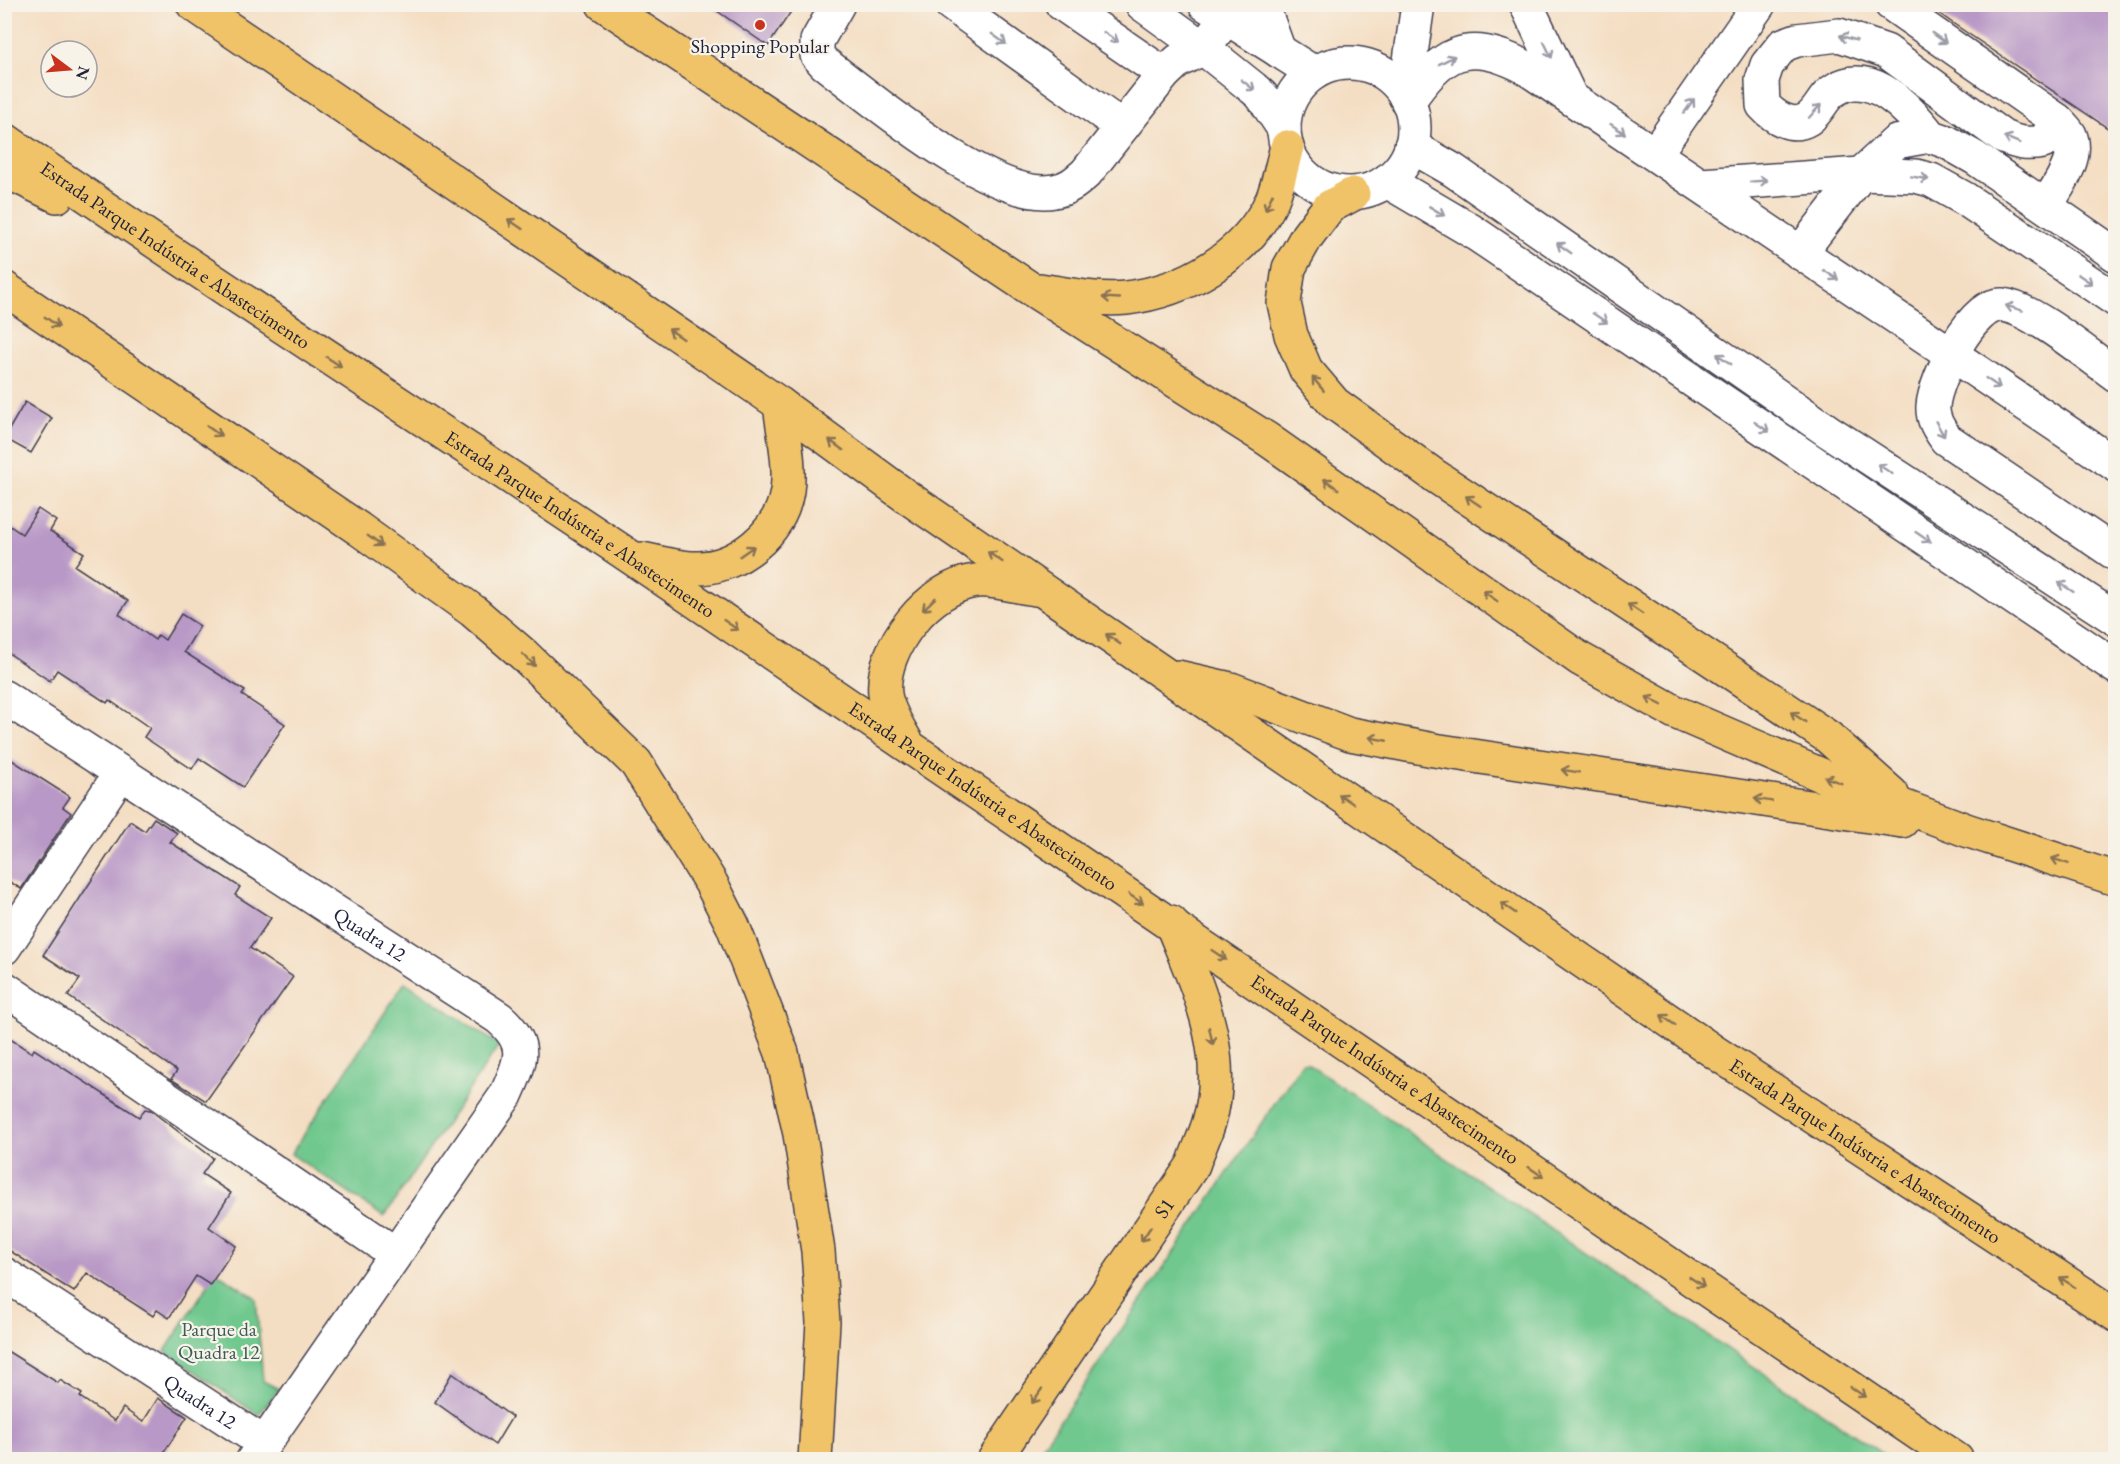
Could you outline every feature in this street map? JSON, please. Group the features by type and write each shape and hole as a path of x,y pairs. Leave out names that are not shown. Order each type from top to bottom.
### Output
{"highway":[{"name":"Estrada Parque Indústria e Abastecimento","path":"193,4 780,404 907,497 1716,1053 2115,1315"},
{"path":"603,4 1031,290 1268,439 1580,659 1675,712 1828,778 1966,830 2115,879"},
{"path":"1031,290 1125,298 1177,285 1216,266 1250,235 1262,218 1272,198 1285,138"},
{"name":"Estrada Parque Indústria e Abastecimento","path":"4,139 162,249 630,557 1171,922 1957,1460"},
{"path":"4,170 162,249"},
{"path":"1353,194 1329,207 1307,236 1289,268 1284,303 1291,335 1306,370 1334,403 1426,470 1828,737 1907,808"},
{"path":"4,288 359,529 473,611 524,655 636,763 711,883 733,926 782,1053 800,1134 818,1251 823,1322 815,1460"},
{"path":"630,557 695,568 717,565 745,554 757,543 778,514 787,493 788,472 780,404"},
{"path":"908,745 885,694 889,664 900,640 918,614 936,597 955,586 978,581 1043,590"},
{"path":"1161,673 1231,689 1350,734 1434,750 1966,830"},
{"name":"S1","path":"994,1460 1193,1165 1209,1121 1215,1088 1215,1052 1205,1009 1171,922"}],"street":[{"path":"838,4 817,42 817,55 824,63 921,137 1005,186 1041,192 1072,186 1086,173 1164,74 1178,61 1203,48 1223,10 1279,51 1314,73"},
{"path":"951,4 1122,127"},
{"path":"1062,4 1164,74"},
{"path":"1142,4 1203,48 1262,96 1285,138 1294,163 1305,176 1319,186 1336,192 1353,194 1371,190 1387,181 1400,168 1411,146 1412,112 1395,82 1381,72 1365,65 1348,63 1330,66 1314,73 1301,84 1288,105 1285,138"},
{"path":"1262,4 1279,51"},
{"path":"1406,99 1418,4"},
{"path":"1526,4 1570,96"},
{"path":"1655,154 1760,4"},
{"path":"1891,4 2058,120 2070,135 2072,152 2064,176 2046,206"},
{"path":"1929,136 1916,117 1893,99 1869,84 1859,82 1837,88 1826,96 1817,111 1807,119 1795,122 1777,117 1763,105 1762,80 1767,65 1783,45 1797,40 1839,35 1886,51 2003,137 2013,141 2024,144 2043,142 2058,120"},
{"path":"1406,99 1427,74 1442,61 1466,52 1482,51 1501,55 1523,66 2115,465"},
{"path":"1800,253 1861,174 1896,142 1929,136 1956,147 2115,255"},
{"path":"1411,146 1453,170 1828,431 2115,619"},
{"path":"1701,185 1861,174 1916,176 1943,185 2115,300"},
{"path":"1387,181 1470,231 2115,667"},
{"path":"2115,375 2025,312 2002,305 1992,305 1984,309 1951,355 1935,391 1932,408 1935,424 1946,439 2115,554"},
{"name":"Quadra 12","path":"4,697 499,1017 512,1029 519,1046 521,1063 506,1095 258,1451 4,1274"},
{"path":"4,948 120,774"},
{"path":"4,988 394,1253"}],"green space":[{"path":"405,982 499,1045 384,1217 291,1154"},
{"path":"1302,1063 1306,1063 1890,1459 1034,1459"},
{"name":"Parque da Quadra 12","path":"216,1272 256,1298 263,1381 279,1389 258,1415 165,1351"}],"building":[{"name":"Shopping Popular","path":"707,4 796,4 768,46"},
{"path":"1926,4 2115,4 2115,133 1954,24"},
{"path":"25,402 52,418 31,453 4,438"},
{"path":"38,509 56,521 50,531 84,553 75,566 128,601 119,614 155,640 158,635 165,640 181,614 200,626 184,652 245,691 242,695 285,724 243,787 199,758 192,769 144,737 150,728 109,700 107,703 57,670 50,681 4,650 4,522 22,534"},
{"path":"4,755 70,797 63,807 71,813 21,889 4,878"},
{"path":"154,818 177,833 170,842 240,887 235,895 271,918 250,948 293,977 206,1101 171,1079 177,1071 68,996 80,979 43,955 130,821 145,831"},
{"path":"4,1035 32,1053 34,1049 139,1117 145,1109 150,1110 213,1158 202,1174 231,1193 209,1227 236,1246 210,1285 196,1276 169,1318 157,1310 153,1316 87,1273 74,1292 4,1247"},
{"path":"4,1349 58,1383 60,1380 82,1394 80,1397 115,1421 123,1408 143,1422 158,1398 187,1417 159,1460 20,1460 4,1449"},
{"path":"452,1373 512,1417 495,1445 435,1402"}],"place":[{"name":"Shopping Popular","path":"760,25"}]}
